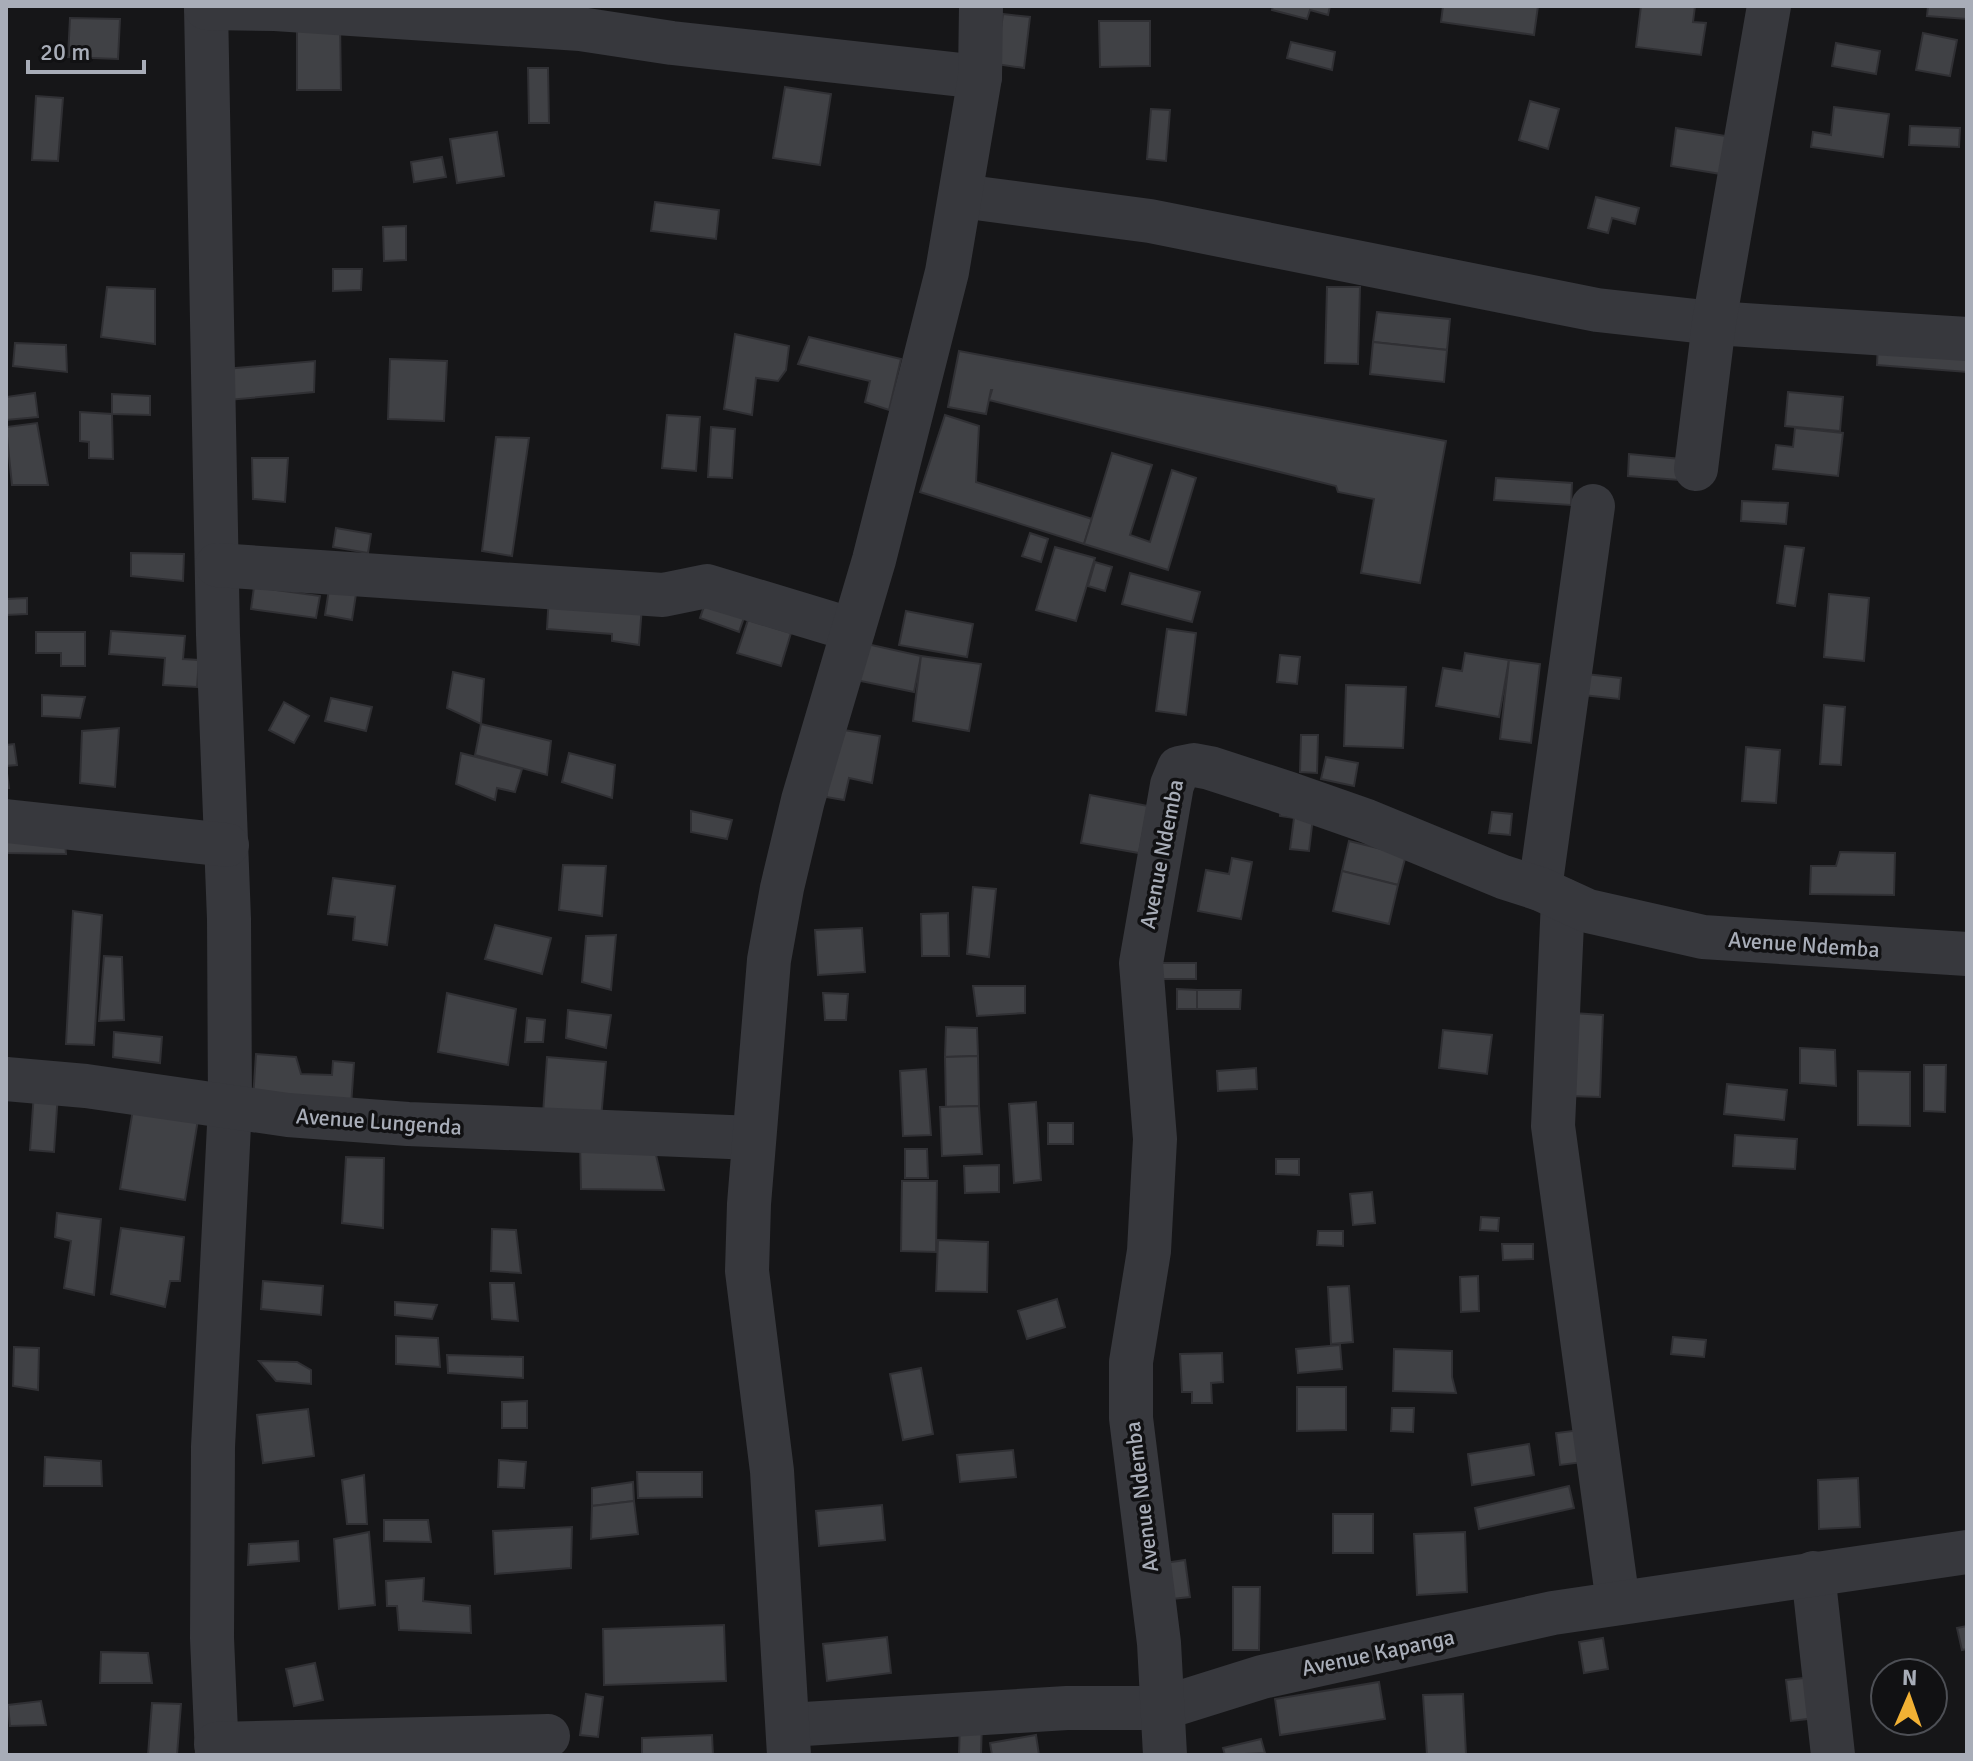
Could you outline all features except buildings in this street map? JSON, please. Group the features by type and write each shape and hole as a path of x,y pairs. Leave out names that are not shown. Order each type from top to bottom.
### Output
{"street":[{"path":"788,1740 772,1471 747,1271 749,1204 769,960 803,800 874,560 947,272 980,77 981,6"},
{"path":"1696,469 1714,323 1769,6"},
{"path":"548,1736 216,1750 212,1638 213,1447 230,1105 227,845 217,565 206,7 580,29 672,43 980,77"},
{"path":"961,196 1150,221 1597,310 1714,323 1967,339"},
{"path":"1593,506 1551,895 1553,1126 1618,1603"},
{"path":"217,565 663,595 707,586 853,630"},
{"name":"Avenue Ndemba","path":"1165,1755 1159,1643 1137,1485 1131,1362 1149,1251 1155,1139 1141,963 1175,774 1184,765 1224,772 1367,821 1588,911 1703,937 1967,954"},
{"path":"6,821 227,845"},
{"name":"Avenue Lungenda","path":"6,1079 86,1086 288,1115 408,1124 754,1138"},
{"name":"Avenue Kapanga","path":"788,1740 1067,1708 1163,1708 1262,1677 1553,1613 1967,1552"},
{"path":"1813,1573 1833,1755"}]}
